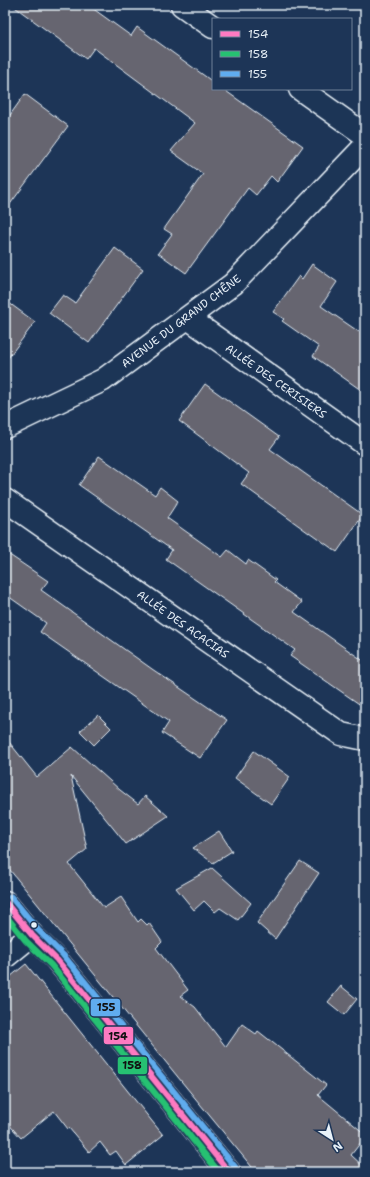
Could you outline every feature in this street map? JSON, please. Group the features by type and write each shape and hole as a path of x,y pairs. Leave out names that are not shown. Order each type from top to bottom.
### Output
{"street":[{"path":"182,5 212,26"},
{"path":"301,90 365,135"},
{"name":"AVENUE DU GRAND CHÊNE","path":"5,427 103,380 233,284 365,146"},
{"name":"ALLÉE DES CERISIERS","path":"188,318 365,444"},
{"name":"ALLÉE DES ACACIAS","path":"5,500 341,734 365,739"},
{"path":"5,902 32,935 57,960 229,1172"},
{"path":"5,957 32,935"}],"building":[{"path":"12,5 88,5 131,36 137,27 212,81 212,90 224,90 303,146 277,182 271,176 256,195 248,188 186,273 158,253 172,234 164,229 203,174 171,151 195,123 94,48 86,59"},
{"path":"25,94 68,126 5,211 5,122"},
{"path":"115,248 143,269 89,343 49,313 63,295 75,303"},
{"path":"312,264 337,282 321,306 365,336 365,393 313,356 319,347 282,321 284,319 273,312 299,276 302,279"},
{"path":"5,300 35,322 5,362"},
{"path":"205,384 279,437 270,449 363,515 337,552 241,484 249,473 179,421"},
{"path":"99,456 155,495 160,487 178,501 167,518 222,557 228,550 246,564 248,560 276,580 274,582 302,602 294,612 365,662 365,708 290,656 295,650 166,559 172,550 79,485"},
{"path":"5,552 48,581 41,590 227,720 200,758 162,733 169,722 40,632 46,623 5,594"},
{"path":"98,715 111,728 94,745 80,731"},
{"path":"5,737 37,777 72,747 138,804 145,796 168,816 126,844 71,776 87,849 69,864 104,908 121,897 138,922 141,919 147,925 149,923 162,942 156,948 188,990 180,996 195,1007 226,1047 242,1024 256,1034 258,1031 326,1085 318,1095 365,1134 365,1137 351,1155 365,1168 365,1172 256,1172 5,864"},
{"path":"254,751 290,777 271,804 235,778"},
{"path":"219,831 232,851 213,863 193,848"},
{"path":"300,861 319,873 275,939 257,923"},
{"path":"212,868 251,903 238,920 220,908 215,912 204,901 194,910 176,888"},
{"path":"26,964 163,1135 126,1165 116,1151 110,1155 100,1142 89,1152 54,1111 21,1138 5,1120 5,981"},
{"path":"341,986 357,999 344,1015 328,1002"}],"transit line":[{"name":"155","path":"11,897 38,930 63,955 235,1167"},
{"name":"154","path":"5,902 32,935 57,960 229,1172"},
{"name":"158","path":"5,915 26,941 51,965 219,1172"}]}
